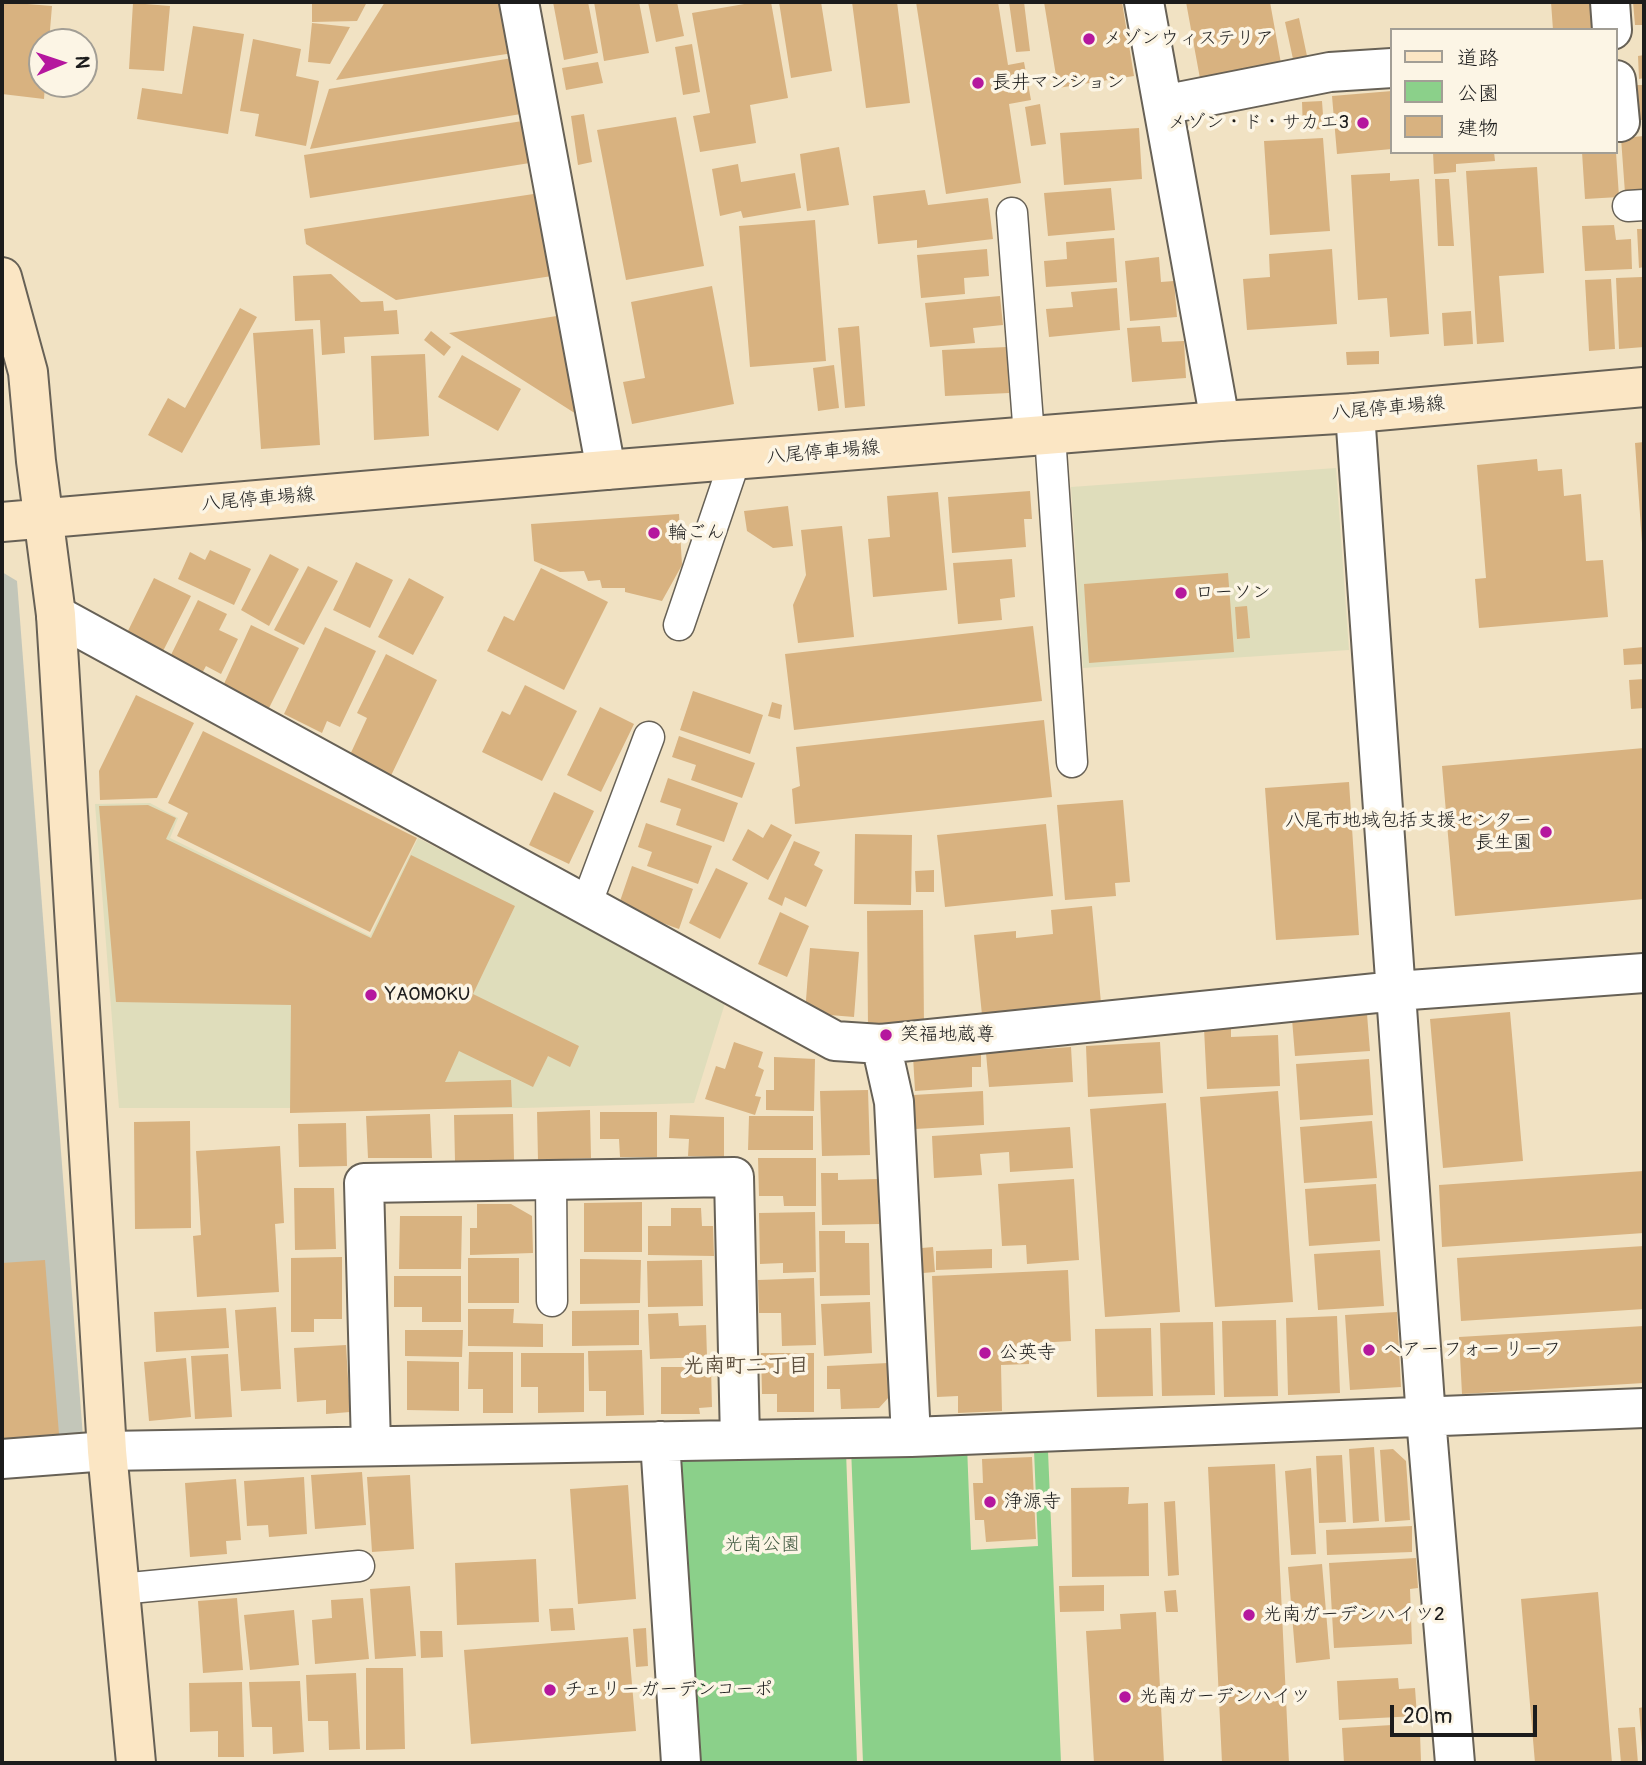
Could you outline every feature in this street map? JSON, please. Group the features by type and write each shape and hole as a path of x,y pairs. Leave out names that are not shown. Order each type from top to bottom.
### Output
{"main road":[{"path":"2,276 28,372 36,461 56,615 107,1451 136,1763"},
{"name":"八尾停車場線","path":"2,522 606,470 1220,421 1355,413 1644,387"}],"street":[{"path":"519,2 606,470"},
{"path":"1144,2 1220,421"},
{"path":"1610,2 1612,28"},
{"path":"1163,105 1330,72 1390,68"},
{"path":"1618,101 1620,122"},
{"path":"1355,413 1426,1418 1455,1763"},
{"path":"56,615 835,1041 881,1044 1396,991 1644,973"},
{"path":"881,1044 894,1102 911,1437"},
{"path":"371,1446 364,1183 734,1177 740,1440"},
{"path":"2,1460 107,1451 911,1437 1644,1408"},
{"path":"660,1441 681,1763"}],"lane":[{"path":"1012,214 1039,435 1072,762"},
{"path":"679,625 735,460"},
{"path":"586,905 649,737"},
{"path":"551,1180 552,1301"},
{"path":"120,1589 359,1566"}],"shaded area":[{"path":"1336,468 1349,650 1083,668 1071,487"},
{"path":"2,572 17,581 83,1437 2,1444"},
{"path":"150,803 178,818 170,838 370,936 418,838 726,1000 694,1103 522,1108 119,1108 95,804"}],"green space":[{"path":"967,1445 971,1550 1038,1546 1034,1450 1048,1451 1061,1763 863,1763 851,1447"},
{"name":"光南公園","path":"846,1451 857,1763 694,1763 669,1479 681,1460"}],"building":[{"path":"3,2 52,6 50,28 28,28 28,97 2,94"},
{"path":"312,2 367,2 357,21 312,22"},
{"path":"385,2 512,2 520,52 336,80"},
{"path":"553,2 588,2 598,53 564,60"},
{"path":"594,2 639,2 649,53 604,61"},
{"path":"648,2 677,2 684,36 656,42"},
{"path":"771,2 788,98 750,105 756,143 700,152 693,116 710,113 692,13"},
{"path":"779,2 821,2 832,71 791,78"},
{"path":"852,2 897,2 910,103 866,108"},
{"name":"長井マンション","path":"916,2 998,2 1008,65 1024,62 1031,100 1009,104 1021,183 946,194"},
{"path":"1009,2 1024,2 1030,51 1016,52"},
{"name":"メゾンウィステリア","path":"1044,2 1122,2 1134,76 1058,88"},
{"path":"1186,2 1270,2 1282,69 1201,84"},
{"path":"1551,2 1594,2 1594,28 1553,28"},
{"path":"1633,2 1644,2 1644,25 1635,25"},
{"path":"133,3 170,6 164,71 129,69"},
{"path":"1299,18 1307,56 1293,59 1285,22"},
{"path":"312,23 350,27 330,64 308,62"},
{"path":"193,26 244,34 228,134 137,119 142,88 182,94"},
{"path":"253,39 301,49 296,76 319,81 306,146 255,136 259,114 240,111"},
{"path":"692,44 700,92 683,95 675,47"},
{"path":"1644,55 1644,78 1639,79 1638,56"},
{"path":"518,57 527,113 310,149 329,89"},
{"path":"598,62 603,83 566,90 562,68"},
{"path":"1636,85 1644,85 1644,120 1637,120"},
{"name":"メゾン・ド・サカエ3","path":"1390,91 1390,149 1337,154 1332,96"},
{"path":"1322,101 1324,129 1303,130 1302,102"},
{"path":"1040,104 1046,144 1031,146 1025,107"},
{"path":"584,114 592,162 578,165 571,116"},
{"path":"676,117 704,266 626,280 597,130"},
{"path":"529,120 536,162 310,198 304,155"},
{"path":"1139,128 1142,179 1064,185 1060,133"},
{"path":"1644,136 1644,191 1625,193 1621,138"},
{"path":"1323,138 1330,231 1270,235 1264,141"},
{"path":"839,147 849,205 807,211 800,154"},
{"path":"1433,154 1494,154 1495,161 1456,164 1456,172 1434,174"},
{"path":"1582,154 1616,154 1619,197 1585,199"},
{"path":"738,164 741,182 795,173 801,208 743,218 741,211 720,216 712,169"},
{"path":"1537,167 1544,273 1499,276 1504,342 1477,344 1466,171"},
{"path":"1390,173 1390,181 1419,179 1429,334 1390,337 1387,298 1358,300 1351,175"},
{"path":"1435,179 1449,179 1454,246 1438,246"},
{"path":"1111,188 1115,230 1048,236 1044,193"},
{"path":"925,190 928,205 988,198 993,239 917,248 917,240 878,244 873,196"},
{"path":"540,193 552,276 396,300 306,244 304,229"},
{"path":"815,220 826,361 750,367 739,226"},
{"path":"1614,225 1616,240 1631,239 1632,269 1585,271 1582,226"},
{"path":"1637,229 1644,229 1644,267 1639,268"},
{"path":"1114,238 1117,282 1046,287 1044,261 1067,259 1066,242"},
{"path":"987,249 989,276 964,278 965,294 921,298 917,255"},
{"path":"1332,249 1337,324 1247,330 1243,279 1270,277 1269,254"},
{"path":"1159,257 1161,282 1174,281 1177,317 1130,321 1125,261"},
{"path":"331,274 361,302 383,301 384,311 397,310 399,334 344,337 345,353 322,355 320,320 295,321 293,276"},
{"path":"1642,277 1644,347 1619,349 1616,278"},
{"path":"1611,279 1615,349 1589,351 1585,280"},
{"path":"712,286 734,404 632,424 623,382 645,378 631,302"},
{"path":"1117,288 1120,330 1049,337 1046,309 1073,307 1071,292"},
{"path":"1000,296 1003,325 973,328 975,343 930,347 925,303"},
{"path":"240,308 257,317 182,453 148,435 168,398 185,408"},
{"path":"1471,311 1473,344 1444,346 1442,313"},
{"path":"563,315 584,419 449,333"},
{"path":"859,326 865,406 845,408 838,328"},
{"path":"1160,326 1162,342 1184,341 1186,378 1132,382 1127,328"},
{"path":"313,329 320,445 261,449 253,333"},
{"path":"431,331 451,347 444,356 424,340"},
{"path":"1007,347 1009,393 945,396 942,350"},
{"path":"1379,351 1379,364 1347,365 1346,352"},
{"path":"425,354 429,436 374,440 371,356"},
{"path":"462,355 521,389 498,431 438,397"},
{"path":"834,365 839,408 818,411 813,368"},
{"path":"1644,442 1644,543 1642,543 1635,443"},
{"path":"1537,459 1538,471 1562,469 1564,496 1581,494 1586,561 1603,560 1608,617 1479,628 1475,579 1486,578 1477,465"},
{"path":"1030,491 1032,519 1024,519 1026,547 952,553 948,497"},
{"path":"938,492 947,590 873,597 868,539 890,537 887,496"},
{"path":"788,506 793,546 773,548 747,531 744,511"},
{"path":"679,514 682,565 662,601 625,592 625,588 602,588 600,580 588,581 584,571 560,572 534,561 531,524"},
{"path":"842,526 854,637 798,643 793,605 806,575 801,530"},
{"path":"210,550 251,569 234,605 178,579 190,552 205,560"},
{"path":"270,554 299,569 269,626 241,610"},
{"path":"1012,559 1015,597 1000,599 1002,620 958,624 953,563"},
{"path":"356,562 393,580 370,628 333,610"},
{"path":"308,566 338,581 304,645 274,630"},
{"path":"541,568 608,602 564,690 487,651 504,616 514,621"},
{"path":"1228,573 1234,652 1089,663 1084,584"},
{"path":"154,578 191,596 160,657 124,639"},
{"path":"409,578 444,597 413,655 378,637"},
{"path":"198,600 227,614 219,630 238,639 221,674 206,666 200,677 168,661"},
{"path":"1247,606 1250,638 1237,639 1235,607"},
{"path":"251,625 299,648 269,708 223,686"},
{"path":"1033,626 1042,701 794,730 785,654"},
{"path":"325,627 376,651 340,727 327,721 322,733 284,714"},
{"path":"1644,647 1644,664 1624,665 1623,649"},
{"path":"386,654 437,680 386,786 349,757 367,718 357,713"},
{"path":"1644,679 1644,708 1631,709 1629,680"},
{"path":"525,685 577,711 542,781 482,752 502,711 510,715"},
{"path":"693,691 763,715 750,754 680,730"},
{"path":"136,695 194,723 157,798 100,800 99,771"},
{"path":"772,702 782,705 780,719 768,716"},
{"path":"600,707 634,724 601,792 567,775"},
{"path":"1044,720 1052,797 795,824 792,789 800,786 796,747"},
{"path":"203,731 417,838 370,932 177,836 188,813 168,803"},
{"path":"679,736 755,763 742,798 691,780 696,765 672,757"},
{"name":"八尾市地域包括支援センター 長生園","path":"1644,748 1644,899 1455,916 1442,766"},
{"path":"668,778 738,803 724,842 676,825 681,809 660,802"},
{"path":"1349,782 1359,935 1276,940 1265,788"},
{"path":"554,792 594,811 569,864 529,845"},
{"path":"1123,800 1130,882 1115,883 1116,896 1065,900 1057,805"},
{"path":"148,805 176,818 166,839 371,938 411,855 515,906 473,994 579,1046 570,1067 548,1056 533,1087 459,1051 445,1082 511,1080 512,1107 290,1113 291,1005 116,1002 99,806"},
{"path":"646,823 712,846 698,884 647,866 652,852 638,847"},
{"path":"771,824 792,835 768,880 732,860 748,829 763,838"},
{"path":"1046,824 1053,896 945,907 937,835"},
{"path":"855,834 912,835 911,905 854,904"},
{"path":"794,841 820,852 814,865 823,870 806,907 785,897 782,906 768,899"},
{"path":"632,866 693,889 679,929 618,907"},
{"path":"716,868 748,883 720,939 689,923"},
{"path":"934,870 934,892 916,892 915,871"},
{"path":"1092,906 1101,1003 982,1015 974,935 1016,931 1016,938 1053,934 1051,910"},
{"path":"923,910 924,1028 868,1028 867,911"},
{"path":"780,912 809,926 787,977 758,964"},
{"path":"810,948 859,952 854,1017 805,1013"},
{"path":"1510,1012 1523,1161 1443,1168 1430,1019"},
{"path":"1367,1014 1370,1051 1295,1056 1292,1019"},
{"path":"1231,1027 1231,1037 1278,1035 1280,1086 1207,1089 1204,1028"},
{"path":"734,1042 763,1052 758,1067 764,1070 755,1096 761,1097 755,1115 705,1099 716,1066 725,1069"},
{"path":"1160,1042 1163,1093 1088,1097 1086,1046"},
{"path":"1071,1047 1073,1082 989,1087 986,1053"},
{"path":"981,1052 981,1067 972,1067 972,1087 915,1091 913,1056"},
{"path":"774,1057 815,1059 814,1111 766,1110 766,1090 774,1090"},
{"path":"1369,1059 1373,1115 1300,1120 1296,1064"},
{"path":"868,1090 870,1155 822,1156 820,1091"},
{"path":"983,1091 984,1125 915,1129 913,1095"},
{"path":"1278,1091 1293,1302 1215,1307 1200,1097"},
{"path":"1166,1103 1180,1312 1105,1317 1090,1109"},
{"path":"590,1110 591,1158 538,1160 537,1112"},
{"path":"600,1112 657,1112 657,1157 620,1157 619,1139 600,1139"},
{"path":"430,1114 432,1158 368,1158 366,1116"},
{"path":"513,1114 514,1160 455,1161 454,1115"},
{"path":"670,1115 724,1117 724,1157 688,1156 689,1139 669,1138"},
{"path":"749,1116 813,1116 813,1150 748,1150"},
{"path":"190,1121 191,1228 135,1229 134,1122"},
{"path":"1372,1121 1377,1178 1304,1183 1300,1127"},
{"path":"346,1123 347,1166 299,1167 298,1124"},
{"path":"1070,1127 1073,1168 1010,1172 1009,1152 980,1154 982,1175 934,1178 932,1136"},
{"path":"280,1146 284,1223 275,1224 279,1292 197,1297 193,1236 201,1235 196,1151"},
{"path":"758,1158 816,1158 816,1206 784,1206 783,1196 759,1196"},
{"path":"1644,1171 1644,1233 1442,1247 1439,1185"},
{"path":"821,1173 838,1173 838,1180 878,1179 879,1224 822,1225"},
{"path":"1074,1179 1079,1260 1027,1264 1026,1245 1002,1246 998,1184"},
{"path":"1376,1184 1380,1241 1309,1246 1305,1189"},
{"path":"294,1188 334,1188 336,1249 295,1250"},
{"path":"642,1202 642,1252 584,1252 584,1203"},
{"path":"477,1204 511,1204 532,1216 533,1253 470,1255 470,1228 477,1228"},
{"path":"671,1208 701,1208 702,1226 713,1226 714,1256 648,1255 648,1226 671,1226"},
{"path":"815,1212 816,1272 783,1273 783,1263 760,1264 759,1213"},
{"path":"400,1216 462,1216 461,1269 399,1269"},
{"path":"819,1231 845,1231 845,1243 869,1243 870,1295 820,1296"},
{"path":"1644,1246 1644,1309 1461,1321 1457,1258"},
{"path":"933,1247 935,1272 923,1273 922,1248"},
{"path":"992,1249 992,1268 936,1270 936,1251"},
{"path":"1380,1250 1384,1306 1318,1310 1314,1254"},
{"path":"342,1257 342,1319 314,1319 314,1332 291,1332 291,1258"},
{"path":"468,1258 519,1258 519,1303 468,1303"},
{"path":"580,1259 641,1260 640,1303 580,1304"},
{"path":"45,1260 59,1434 2,1439 2,1263"},
{"path":"702,1260 703,1306 648,1307 647,1261"},
{"path":"1068,1270 1071,1341 1038,1343 1039,1354 1029,1355 1029,1364 1001,1365 1002,1411 958,1413 958,1396 937,1397 932,1276"},
{"path":"394,1276 461,1276 461,1322 422,1322 422,1307 394,1307"},
{"path":"814,1278 816,1345 782,1346 781,1313 759,1313 758,1280"},
{"path":"870,1302 872,1353 824,1356 821,1304"},
{"path":"276,1307 281,1389 241,1391 235,1310"},
{"path":"226,1308 229,1348 156,1352 154,1312"},
{"path":"468,1309 514,1309 513,1323 543,1324 543,1347 468,1346"},
{"path":"639,1310 639,1345 572,1346 572,1311"},
{"path":"1397,1312 1401,1387 1350,1390 1345,1315"},
{"path":"678,1313 679,1326 706,1325 707,1357 650,1359 648,1314"},
{"path":"1337,1316 1340,1393 1288,1395 1286,1318"},
{"path":"1276,1320 1278,1396 1224,1397 1222,1321"},
{"path":"1213,1322 1215,1395 1162,1396 1160,1323"},
{"path":"1644,1326 1644,1383 1462,1394 1459,1337"},
{"path":"1151,1328 1153,1396 1097,1397 1095,1329"},
{"path":"405,1330 463,1330 462,1357 405,1356"},
{"path":"346,1345 350,1412 326,1414 326,1400 297,1402 294,1348"},
{"path":"642,1350 644,1415 606,1416 606,1391 589,1391 588,1351"},
{"path":"469,1352 513,1352 513,1413 483,1413 483,1389 468,1389"},
{"path":"521,1353 584,1353 584,1412 538,1413 538,1387 521,1387"},
{"path":"761,1353 814,1353 814,1412 777,1412 777,1394 762,1394"},
{"path":"228,1354 232,1417 195,1419 191,1356"},
{"path":"186,1358 191,1417 149,1421 144,1362"},
{"path":"407,1361 459,1362 459,1411 407,1410"},
{"path":"888,1363 889,1397 879,1408 841,1409 840,1389 827,1389 827,1366"},
{"path":"661,1367 711,1367 712,1407 699,1408 700,1414 661,1414"},
{"path":"1374,1447 1379,1521 1353,1523 1349,1449"},
{"path":"1393,1449 1406,1461 1410,1520 1385,1522 1380,1450"},
{"path":"1342,1455 1346,1522 1319,1523 1316,1456"},
{"path":"1032,1457 1036,1539 986,1542 984,1520 975,1520 973,1483 983,1483 982,1459"},
{"name":"光南ガーデンハイツ2","path":"1275,1464 1289,1763 1222,1763 1208,1467"},
{"path":"1311,1468 1316,1554 1291,1555 1285,1471"},
{"path":"362,1472 366,1525 315,1529 311,1475"},
{"path":"410,1475 414,1549 372,1552 367,1477"},
{"path":"304,1477 307,1534 269,1537 268,1525 247,1526 244,1481"},
{"path":"236,1479 241,1540 226,1541 227,1554 190,1557 185,1483"},
{"path":"628,1485 636,1599 578,1604 570,1489"},
{"path":"1129,1487 1128,1504 1148,1503 1149,1576 1072,1577 1071,1488"},
{"path":"1175,1501 1179,1575 1168,1576 1164,1502"},
{"path":"1412,1526 1412,1552 1327,1555 1326,1530"},
{"path":"1416,1558 1418,1588 1410,1589 1412,1644 1334,1648 1329,1563"},
{"path":"536,1559 539,1622 457,1625 455,1563"},
{"path":"1322,1564 1330,1659 1296,1663 1288,1567"},
{"path":"1104,1585 1104,1611 1060,1612 1059,1586"},
{"path":"410,1586 416,1656 375,1659 370,1589"},
{"path":"1176,1590 1178,1612 1166,1612 1164,1591"},
{"path":"1598,1592 1612,1763 1535,1763 1521,1599"},
{"path":"237,1598 243,1670 203,1673 198,1601"},
{"path":"363,1598 369,1659 315,1664 312,1620 332,1618 331,1600"},
{"path":"573,1608 575,1630 551,1631 549,1609"},
{"path":"294,1610 299,1665 250,1670 244,1615"},
{"name":"光南ガーデンハイツ","path":"1156,1612 1164,1763 1094,1763 1086,1631 1121,1629 1120,1614"},
{"path":"646,1628 648,1666 636,1667 633,1629"},
{"path":"420,1631 442,1631 443,1657 421,1658"},
{"name":"チェリーガーデンコーポ","path":"628,1637 636,1731 471,1744 464,1650"},
{"path":"366,1668 403,1668 405,1749 366,1750"},
{"path":"356,1673 360,1749 329,1750 328,1721 308,1721 306,1675"},
{"path":"1398,1678 1399,1689 1415,1688 1417,1716 1339,1720 1337,1681"},
{"path":"300,1681 304,1752 273,1754 272,1727 252,1727 249,1682"},
{"path":"242,1682 244,1757 218,1757 218,1731 190,1732 189,1683"},
{"path":"1644,1707 1644,1746 1642,1747 1639,1708"},
{"path":"1392,1725 1393,1735 1420,1734 1421,1761 1344,1763 1342,1728"},
{"path":"1635,1727 1638,1763 1621,1763 1618,1728"}],"place":[{"name":"メゾンウィステリア","path":"1089,39"},
{"name":"長井マンション","path":"978,83"},
{"name":"メゾン・ド・サカエ3","path":"1363,123"},
{"name":"輪ごん","path":"654,533"},
{"name":"ローソン","path":"1181,593"},
{"name":"八尾市地域包括支援センター 長生園","path":"1546,832"},
{"name":"YAOMOKU","path":"371,995"},
{"name":"笑福地蔵尊","path":"886,1035"},
{"name":"ヘアー フォー リーフ","path":"1369,1350"},
{"name":"公英寺","path":"985,1353"},
{"name":"浄源寺","path":"990,1502"},
{"name":"光南ガーデンハイツ2","path":"1249,1615"},
{"name":"チェリーガーデンコーポ","path":"550,1690"},
{"name":"光南ガーデンハイツ","path":"1125,1697"}],"district":[{"name":"光南町二丁目","path":"746,1367"}]}
